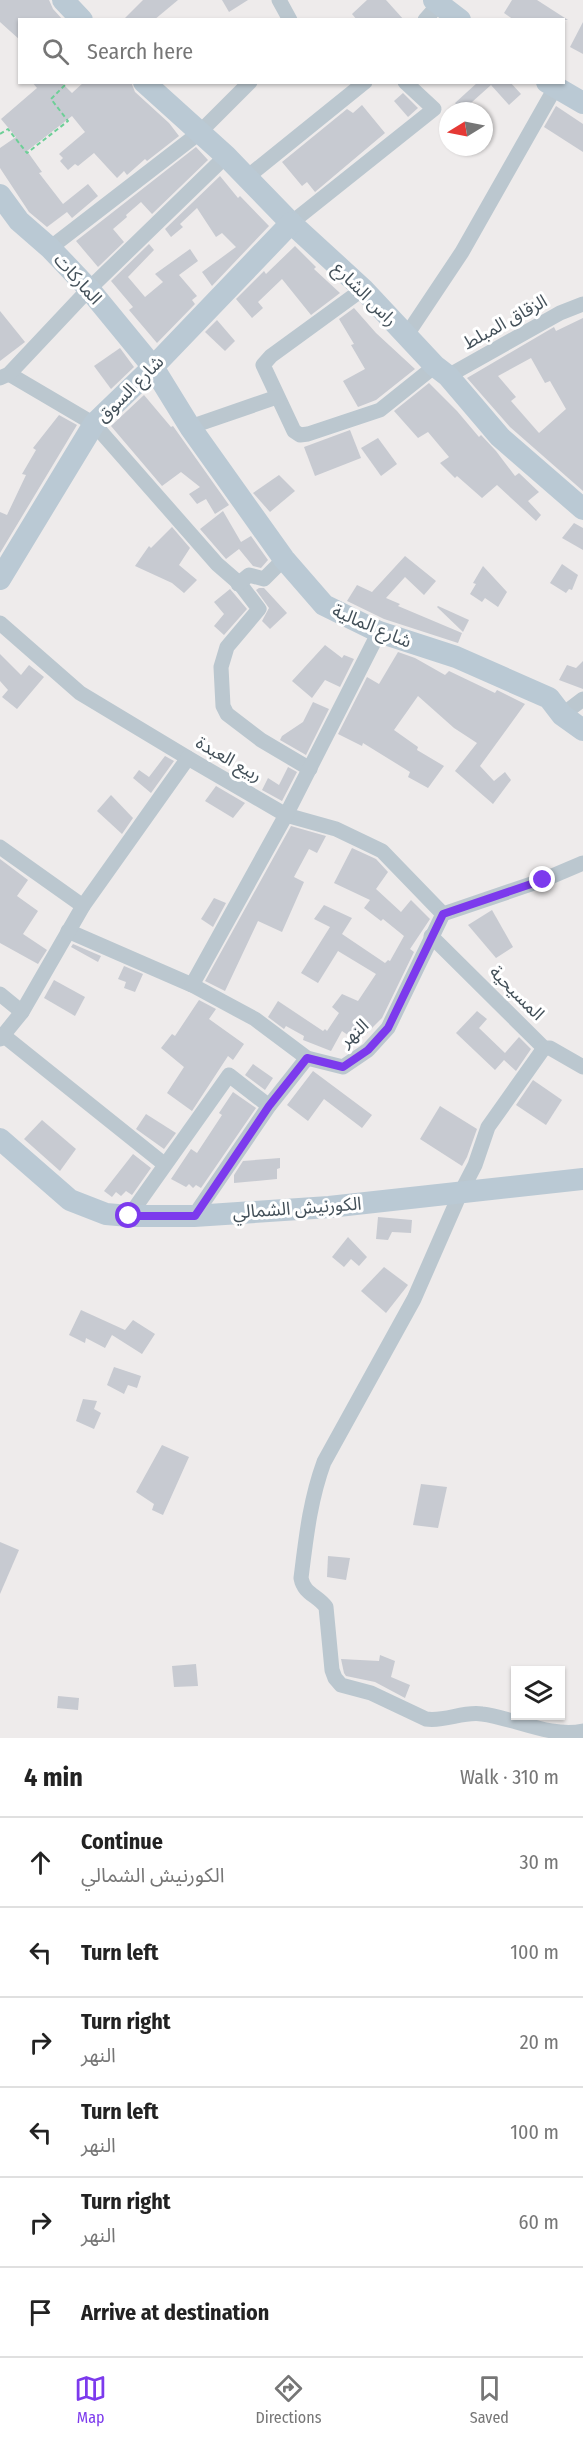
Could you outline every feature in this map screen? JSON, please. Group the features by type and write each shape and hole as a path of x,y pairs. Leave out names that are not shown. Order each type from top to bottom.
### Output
{"street":[{"path":"279,0 289,18"},
{"path":"433,8 456,18"},
{"name":"راس الشارع","path":"146,84 226,156 291,223 363,289 500,437 583,509"},
{"path":"50,248 199,133 248,84"},
{"path":"246,178 362,84"},
{"path":"291,223 434,109 407,84"},
{"path":"406,336 462,252 551,85 583,103"},
{"path":"226,156 89,289 5,376 94,424 259,609 227,647 221,667 223,706 227,714 261,740 310,769"},
{"name":"الماركات","path":"0,195 19,221 50,248 89,289 153,367"},
{"name":"شارع السوق","path":"0,579 94,424 153,367 291,223"},
{"path":"190,427 277,397 262,365 363,289"},
{"name":"الزقاق المبلط","path":"277,397 294,431 300,435 308,434 380,410 441,371 583,304"},
{"name":"شارع المالية","path":"153,367 190,427 284,559 324,605 379,632 456,657 549,698 562,714 583,730"},
{"path":"238,584 249,575 264,579 284,559"},
{"name":"ربيع العبدة","path":"0,622 80,693 188,758 286,814 336,829 382,851 443,914"},
{"path":"192,985 310,769 379,632"},
{"path":"562,714 583,699"},
{"path":"164,1164 2,1037 22,1012 83,906 188,758"},
{"path":"0,847 83,906"},
{"path":"443,914 543,880 583,863"},
{"name":"النهر","path":"68,931 192,985 255,1019 307,1058 343,1067 368,1050 388,1028 443,914"},
{"name":"المسيحية","path":"431,936 544,1048 550,1048 583,1067"},
{"path":"0,994 22,1012"},
{"path":"544,1048 488,1127 475,1165 414,1299 324,1462 308,1516 302,1578 303,1586 308,1593 326,1607 332,1671 334,1678 341,1684 371,1693 426,1719 436,1720 481,1714 560,1735 574,1735 583,1731"},
{"path":"195,1216 269,1106 307,1058"},
{"path":"129,1216 229,1075 269,1106"},
{"name":"الكورنيش الشمالي","path":"0,1139 70,1200 106,1214 129,1216 195,1216 329,1207 583,1179"}],"path":[{"path":"0,134 8,129 27,153 68,121 51,99 66,84"}],"building":[{"path":"0,0 49,0 61,18 18,18 18,38 0,22"},
{"path":"143,0 178,0 156,18 125,18"},
{"path":"222,0 248,0 229,12"},
{"path":"367,0 386,0 402,18 355,18 352,14"},
{"path":"512,0 537,0 565,18 511,18 504,13"},
{"path":"583,22 583,54 570,47"},
{"path":"34,84 63,84 72,93 82,84 132,84 135,92 169,123 179,136 147,161 145,159 127,175 124,171 117,178 94,153 78,166 75,164 68,170 60,161 63,158 59,154 85,132 72,116 27,151 42,172 39,173 63,204 88,184 98,196 72,218 67,212 47,227 29,212 0,168 0,148 16,137 1,119 37,88"},
{"path":"476,84 512,84 521,94 509,105 491,85 472,102 456,102"},
{"path":"403,93 418,108 408,117 394,101"},
{"path":"362,105 385,133 315,192 307,182 302,186 282,162 347,109 353,113"},
{"path":"556,106 583,124 583,152 544,127"},
{"path":"196,147 208,160 152,214 141,202 126,215 127,217 113,229 124,242 98,267 76,241"},
{"path":"220,176 238,198 240,196 269,226 212,286 202,272 236,247 222,233 216,237 197,208 180,224 183,227 171,237 165,229"},
{"path":"149,244 154,250 128,277 145,297 163,282 155,274 190,249 198,261 179,275 197,296 192,300 195,304 157,343 129,310 133,307 111,281"},
{"path":"295,246 316,267 314,269 340,293 311,315 282,279 258,302 263,308 252,318 236,299 264,271 266,274"},
{"path":"354,308 376,333 415,369 376,400 358,407 343,381 365,369 339,319"},
{"path":"0,311 25,342 0,361"},
{"path":"583,318 583,491 510,427 467,378 554,327 556,331","holes":["531,358 545,383 550,381 566,409 539,433 511,401 516,397 498,376"]},
{"path":"217,320 235,341 225,351 205,332"},
{"path":"120,348 134,367 111,389 94,366"},
{"path":"429,383 479,437 481,435 496,451 515,476 519,473 539,492 528,501 541,515 536,521 497,485 482,498 457,476 455,478 440,463 449,457 428,432 418,438 394,411"},
{"path":"144,395 171,427 173,426 229,505 215,514 206,499 197,504 189,494 200,487 181,472 162,486 111,426"},
{"path":"59,415 77,425 0,553 0,512 7,515 26,475 22,474 36,450 33,448"},
{"path":"350,430 361,458 315,476 304,447"},
{"path":"378,438 397,464 381,476 361,448"},
{"path":"279,475 295,491 270,512 253,493"},
{"path":"223,511 241,542 251,536 268,560 261,568 253,566 239,549 226,559 200,529"},
{"path":"574,523 583,528 583,550 562,538"},
{"path":"172,527 190,548 179,565 197,580 184,593 172,583 135,566 149,546 151,548"},
{"path":"405,556 436,581 424,595 405,577 386,598 400,604 398,606 462,633 458,643 384,619 347,601 357,585 372,592"},
{"path":"562,564 578,575 572,590 569,589 566,593 550,583"},
{"path":"483,566 507,592 498,607 485,598 482,602 470,594 476,584 473,583"},
{"path":"264,588 287,613 270,629 262,621 269,608 256,590"},
{"path":"230,589 247,609 224,635 214,626 224,614 214,602"},
{"path":"437,607 469,620 463,632"},
{"path":"325,645 342,658 344,655 354,659 340,687 325,680 312,698 292,681"},
{"path":"398,652 415,658 445,675 449,671 495,693 497,690 525,704 480,766 494,781 505,772 511,780 493,804 455,771 477,743 454,728 418,696 394,730 418,747 417,750 444,766 428,788 408,777 410,772 363,743 362,746 338,734 367,677 379,684"},
{"path":"0,654 21,675 29,665 44,677 17,709 2,697 8,690 0,681"},
{"path":"583,661 583,689 559,680 567,665 576,668"},
{"path":"313,702 329,709 306,755 280,740 282,736 303,722"},
{"path":"165,756 174,761 151,793 133,778 139,770 149,777"},
{"path":"288,767 297,772 282,801 262,790 268,778 279,785"},
{"path":"216,786 245,803 233,818 205,801"},
{"path":"111,795 133,818 122,834 97,811"},
{"path":"291,826 326,836 317,853 309,849 294,877 304,882 282,932 258,921 225,991 205,981"},
{"path":"352,848 376,859 388,872 376,889 401,912 411,900 430,919 410,949 414,952 382,1018 358,1042 342,1031 331,1051 303,1040 304,1036 286,1026 284,1029 268,1017 278,1001 323,1031 325,1029 327,1031 339,1013 332,1007 342,994 358,1001 376,974 338,951 318,983 301,973 330,927 314,919 324,905 352,918 342,934 385,963 390,961 404,936 383,919 381,921 364,908 370,900 334,883"},
{"path":"0,859 28,880 17,896 38,911 23,934 47,950 38,964 0,943"},
{"path":"214,898 226,903 213,927 201,919"},
{"path":"492,910 513,947 496,958 468,925"},
{"path":"73,944 101,956 98,962 71,947"},
{"path":"124,966 143,974 135,992 124,988 126,982 118,979"},
{"path":"54,980 85,997 75,1016 44,998"},
{"path":"199,1000 216,1009 209,1019 244,1044 233,1060 228,1056 192,1111 167,1093 184,1067 161,1048 172,1034 175,1036"},
{"path":"477,1011 487,1019 479,1028 505,1053 519,1037 531,1049 516,1071 504,1060 495,1070 456,1033"},
{"path":"253,1064 273,1078 265,1090 245,1075"},
{"path":"313,1071 372,1115 362,1128 324,1099 308,1121 287,1105"},
{"path":"533,1080 562,1100 546,1125 516,1105"},
{"path":"233,1092 256,1108 201,1188 196,1185 193,1188 189,1184 186,1187 171,1179 191,1149 197,1153 222,1115 219,1113"},
{"path":"440,1106 477,1129 462,1166 420,1139"},
{"path":"146,1114 176,1133 164,1149 136,1129"},
{"path":"42,1120 76,1149 60,1171 24,1139"},
{"path":"133,1154 151,1168 132,1195 126,1191 121,1196 116,1192 112,1197 104,1191"},
{"path":"280,1158 277,1179 234,1183 234,1175 243,1161"},
{"path":"378,1217 412,1220 411,1233 392,1232 388,1240 376,1239"},
{"path":"348,1237 367,1257 359,1266 351,1259 344,1267 332,1257"},
{"path":"384,1267 408,1285 386,1313 361,1291"},
{"path":"81,1310 125,1330 133,1320 155,1334 142,1354 112,1335 105,1348 86,1338 85,1343 69,1335"},
{"path":"114,1367 141,1376 137,1388 128,1385 124,1394 107,1385"},
{"path":"83,1399 97,1401 94,1409 101,1413 94,1429 76,1421"},
{"path":"162,1445 189,1457 163,1515 152,1510 154,1504 136,1492"},
{"path":"421,1484 447,1487 438,1528 413,1525"},
{"path":"0,1542 19,1550 0,1594"},
{"path":"328,1556 350,1558 346,1580 327,1577"},
{"path":"380,1655 395,1661 391,1677 410,1685 405,1698 375,1682 346,1676 344,1673 341,1659 379,1661"},
{"path":"196,1664 198,1686 174,1687 172,1666"},
{"path":"58,1696 79,1698 78,1710 57,1708"}],"route":[{"path":"129,1216 195,1216 269,1106 307,1058 343,1067 368,1050 388,1028 443,914 543,880"}]}
